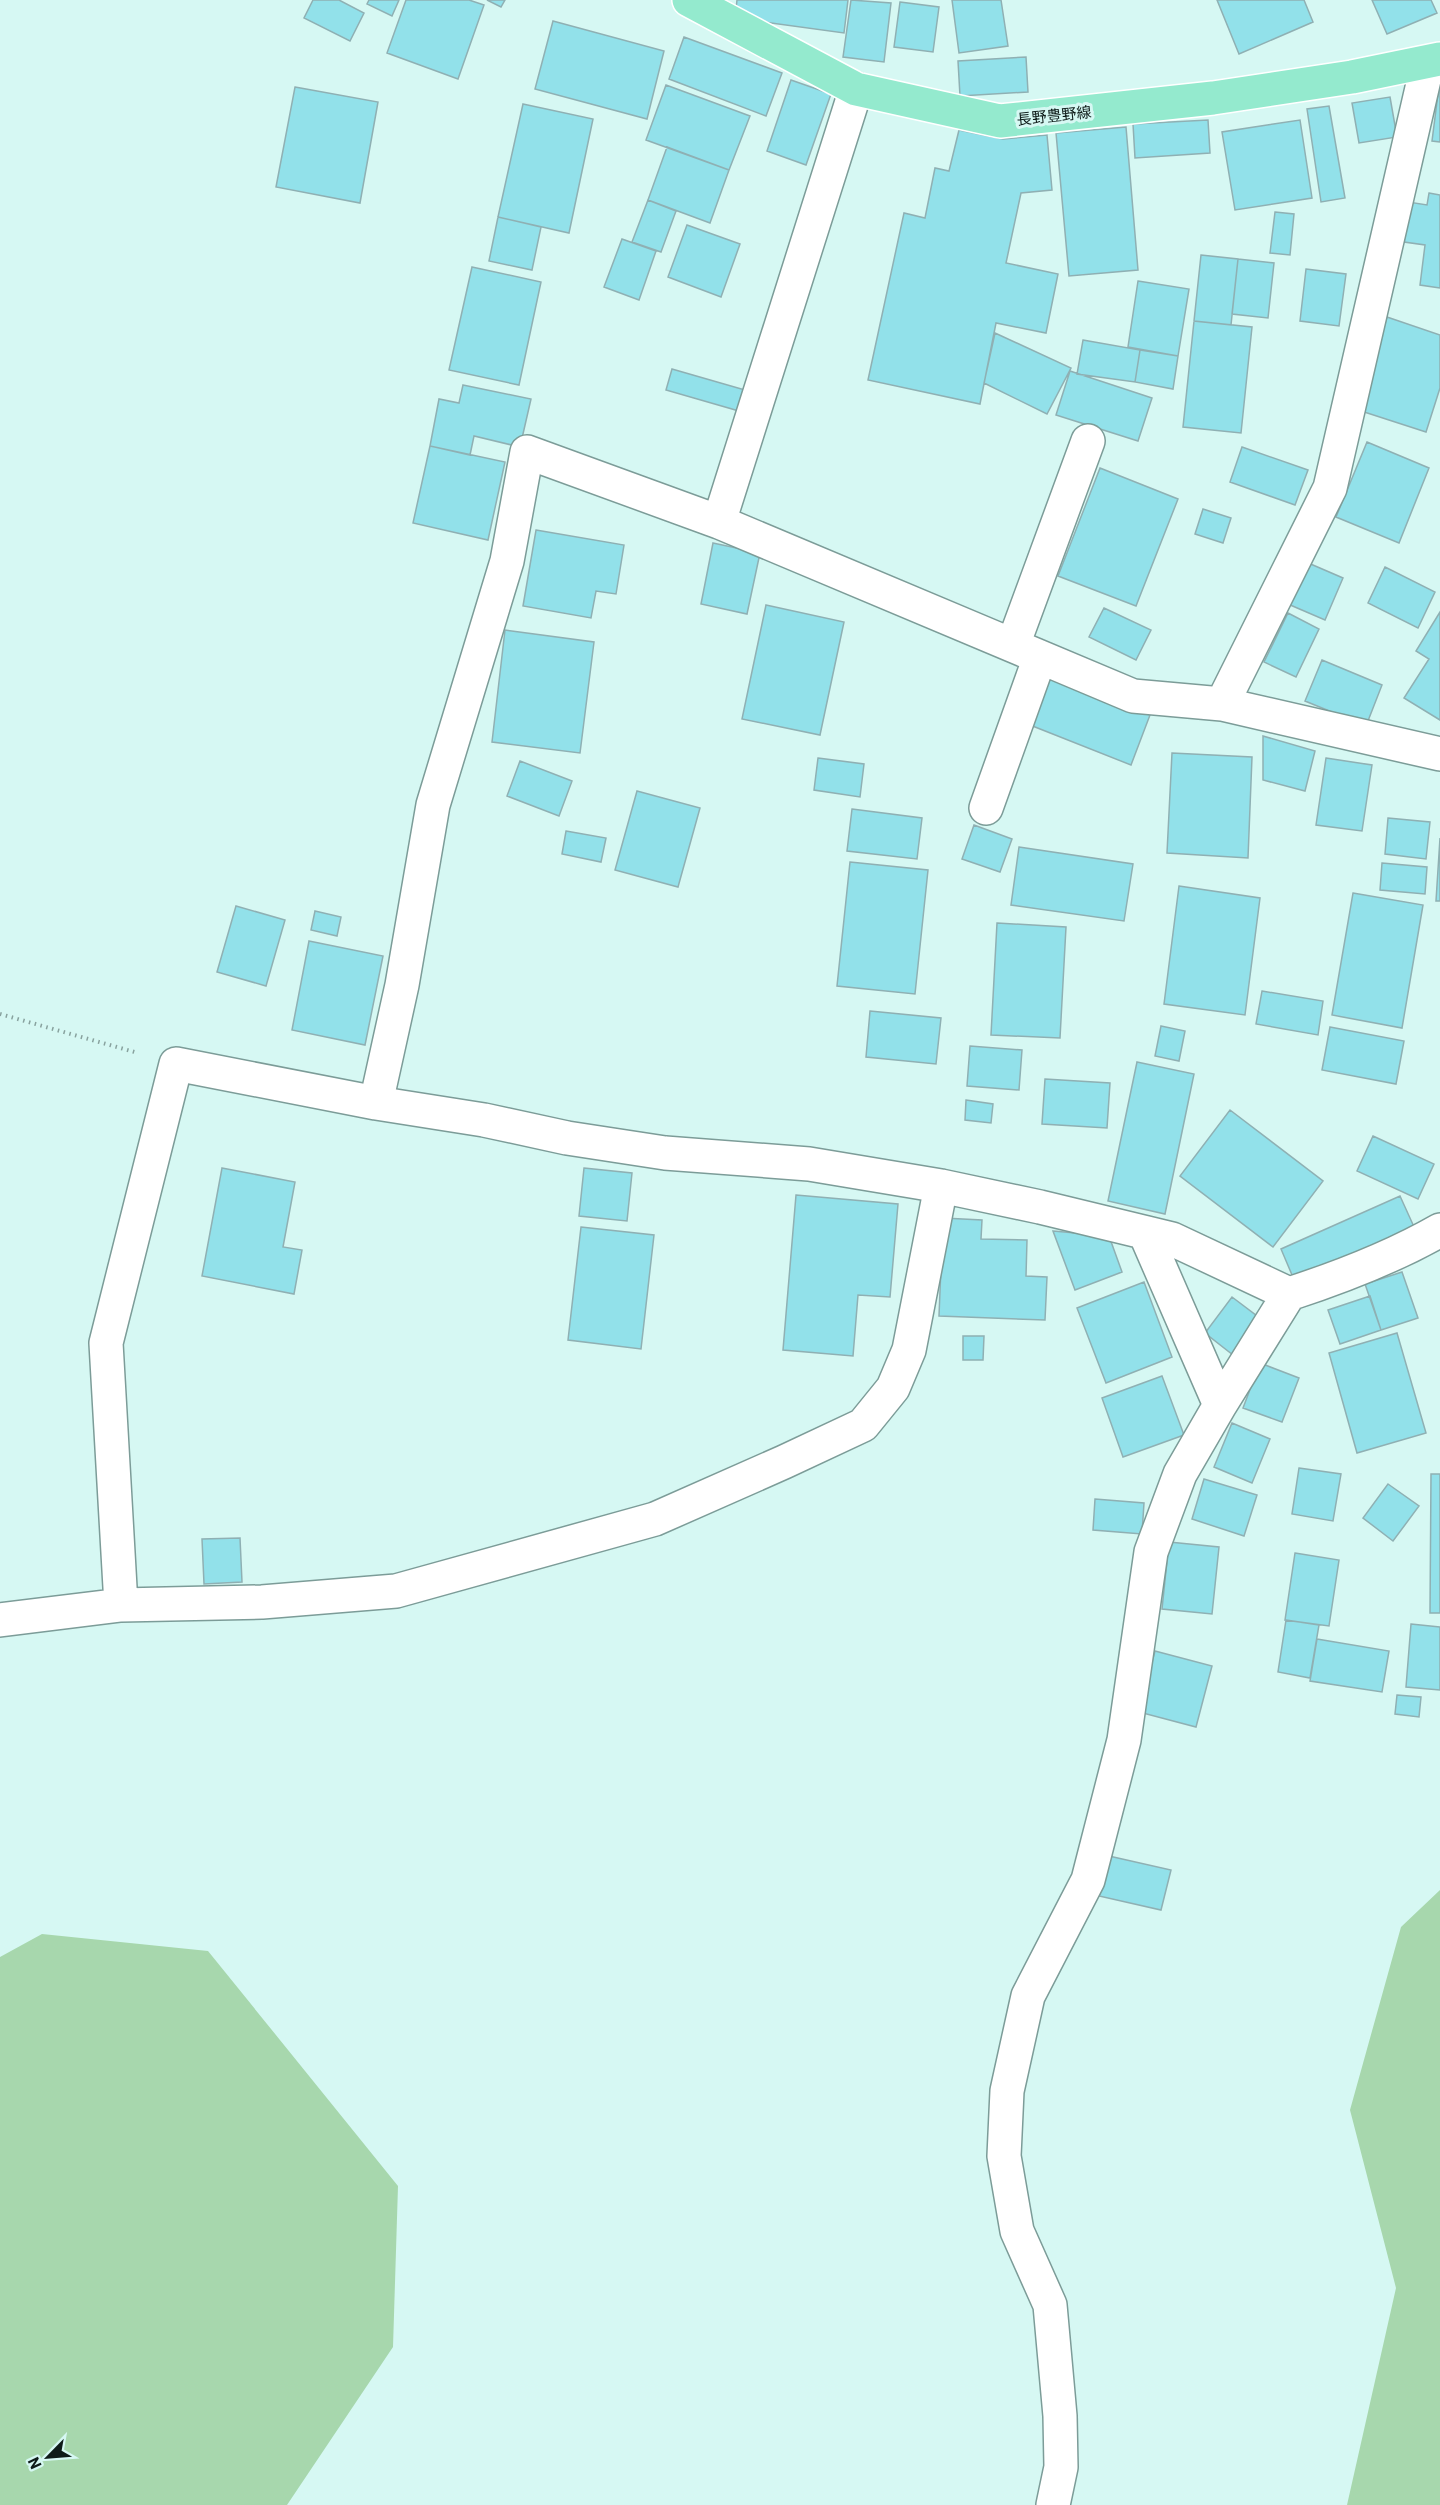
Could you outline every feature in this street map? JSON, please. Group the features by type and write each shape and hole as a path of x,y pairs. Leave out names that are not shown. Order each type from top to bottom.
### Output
{"main road":[{"name":"長野豊野線","path":"689,0 856,89 1000,120 1213,98 1352,77 1434,60"}],"street":[{"path":"1222,704 1330,488 1434,60"},
{"path":"719,522 856,89"},
{"path":"986,808 1026,651 1088,441"},
{"path":"376,1103 402,984 433,805 507,561 527,452 719,522 1133,696 1222,704 1440,754"},
{"path":"121,1605 106,1343 176,1064 376,1103 484,1120 567,1138 665,1153 808,1164 941,1186 1172,1239 1289,1294"},
{"path":"0,1620 121,1605 262,1602 396,1591 655,1519 863,1425 893,1388 909,1350 941,1186"},
{"path":"1053,2505 1060,2467 1060,2415 1050,2305 1017,2231 1004,2156 1007,2091 1028,1996 1088,1880 1124,1740 1151,1552 1180,1474 1289,1294 1336,1279 1416,1244 1440,1230"},
{"path":"1145,1233 1220,1405"}],"path":[{"path":"0,1014 176,1064"}],"green space":[{"path":"1440,1890 1440,2505 1347,2505 1396,2288 1350,2110 1401,1927"},
{"path":"42,1934 208,1951 398,2186 393,2347 287,2505 0,2505 0,1957"}],"building":[{"path":"313,0 339,0 364,13 350,41 304,18"},
{"path":"369,0 399,0 392,16 367,4"},
{"path":"406,0 469,0 484,5 458,79 387,53"},
{"path":"487,0 505,0 501,7"},
{"path":"737,0 848,0 844,33 735,18"},
{"path":"851,0 891,3 884,62 843,57"},
{"path":"952,0 1001,0 1008,46 959,53"},
{"path":"1217,0 1304,0 1313,22 1239,54"},
{"path":"1372,0 1431,0 1437,13 1387,34"},
{"path":"900,2 939,7 933,52 894,47"},
{"path":"553,21 664,51 647,119 535,89"},
{"path":"684,37 782,73 766,116 669,79"},
{"path":"1026,57 1028,92 960,96 958,61"},
{"path":"791,80 831,94 806,165 767,151"},
{"path":"666,85 750,116 729,170 646,140"},
{"path":"1440,86 1440,142 1432,141"},
{"path":"295,87 378,102 360,203 276,187"},
{"path":"1390,97 1397,137 1359,143 1352,103"},
{"path":"523,104 593,119 569,233 498,217"},
{"path":"1329,106 1345,198 1321,202 1307,109"},
{"path":"1208,120 1210,153 1135,158 1133,124"},
{"path":"1300,120 1312,198 1235,210 1222,132"},
{"path":"1126,127 1138,270 1069,276 1056,133"},
{"path":"959,130 1003,139 1047,135 1052,190 1021,193 1006,263 1058,274 1046,333 996,323 980,404 868,380 904,213 925,218 935,168 949,171"},
{"path":"667,147 729,170 710,223 648,200"},
{"path":"1429,193 1440,195 1440,288 1420,285 1425,245 1397,241 1402,201 1427,205"},
{"path":"648,200 676,211 661,252 632,242"},
{"path":"1275,212 1294,214 1290,255 1270,253"},
{"path":"498,217 541,227 532,270 489,261"},
{"path":"687,225 740,244 721,297 668,277"},
{"path":"622,239 656,251 639,300 604,287"},
{"path":"1201,255 1238,259 1231,325 1194,321"},
{"path":"1238,259 1274,263 1268,318 1232,314"},
{"path":"472,267 541,282 519,385 449,370"},
{"path":"1306,269 1346,274 1339,326 1300,321"},
{"path":"1138,281 1189,289 1178,356 1128,347"},
{"path":"1387,317 1440,335 1440,388 1426,432 1358,410"},
{"path":"1194,321 1252,327 1241,433 1183,427"},
{"path":"995,333 1071,368 1047,414 984,383"},
{"path":"1083,340 1140,350 1135,382 1077,374"},
{"path":"1140,350 1178,356 1173,389 1135,382"},
{"path":"672,369 745,390 739,411 666,390"},
{"path":"1070,371 1152,398 1138,441 1056,415"},
{"path":"463,385 531,399 520,447 474,436 470,455 430,446 439,399 459,403"},
{"path":"1367,442 1429,468 1399,543 1336,517"},
{"path":"430,446 505,462 488,540 413,523"},
{"path":"1242,447 1308,470 1295,505 1230,482"},
{"path":"1100,468 1178,499 1136,606 1058,576"},
{"path":"1203,509 1231,518 1223,543 1195,534"},
{"path":"536,530 624,545 616,594 596,591 591,618 523,606"},
{"path":"713,543 760,553 747,614 701,604"},
{"path":"1299,559 1343,578 1325,620 1281,601"},
{"path":"1385,567 1435,592 1418,628 1368,603"},
{"path":"766,605 844,622 820,735 742,719"},
{"path":"1104,608 1151,630 1136,660 1089,637"},
{"path":"1440,612 1440,720 1404,698 1429,659 1416,651"},
{"path":"1288,613 1319,629 1296,677 1264,662"},
{"path":"505,630 594,642 580,753 492,742"},
{"path":"1322,660 1382,685 1366,726 1305,701"},
{"path":"1050,675 1150,715 1131,765 1030,725"},
{"path":"1263,736 1315,751 1305,791 1263,780"},
{"path":"1172,753 1252,757 1248,858 1167,853"},
{"path":"818,758 864,764 860,797 814,790"},
{"path":"1326,758 1372,765 1362,831 1316,825"},
{"path":"520,761 572,781 559,816 507,796"},
{"path":"637,791 700,808 678,887 615,870"},
{"path":"852,809 922,818 917,859 847,851"},
{"path":"1388,818 1430,822 1426,859 1385,854"},
{"path":"974,825 1012,839 1000,872 962,859"},
{"path":"566,831 606,838 601,862 562,854"},
{"path":"1440,838 1440,901 1436,901"},
{"path":"1019,847 1133,864 1124,921 1011,905"},
{"path":"850,862 928,870 915,994 837,986"},
{"path":"1382,863 1427,867 1425,894 1380,890"},
{"path":"1179,886 1260,898 1245,1015 1164,1004"},
{"path":"1353,893 1423,905 1402,1028 1332,1015"},
{"path":"236,906 285,920 266,986 217,972"},
{"path":"315,911 341,917 337,936 311,930"},
{"path":"997,923 1066,927 1060,1038 991,1035"},
{"path":"309,941 383,956 365,1045 292,1030"},
{"path":"1262,991 1323,1001 1318,1035 1256,1024"},
{"path":"870,1011 941,1018 936,1064 866,1057"},
{"path":"1161,1026 1185,1031 1179,1061 1155,1056"},
{"path":"1330,1027 1404,1041 1396,1084 1322,1070"},
{"path":"970,1046 1022,1050 1019,1090 967,1086"},
{"path":"1137,1062 1194,1074 1165,1214 1108,1201"},
{"path":"1045,1079 1110,1083 1107,1128 1042,1124"},
{"path":"966,1100 993,1104 991,1123 965,1120"},
{"path":"1230,1110 1323,1181 1273,1247 1180,1176"},
{"path":"1373,1136 1434,1164 1418,1199 1357,1171"},
{"path":"222,1168 295,1182 283,1247 302,1250 294,1294 202,1276"},
{"path":"584,1168 632,1173 627,1221 579,1216"},
{"path":"796,1195 898,1204 890,1297 858,1295 853,1356 783,1350"},
{"path":"1400,1196 1415,1229 1295,1282 1281,1249"},
{"path":"943,1218 982,1220 981,1239 1027,1240 1026,1276 1047,1277 1045,1320 939,1316"},
{"path":"581,1227 654,1235 641,1349 568,1340"},
{"path":"1053,1231 1109,1236 1122,1272 1075,1290"},
{"path":"1402,1272 1418,1318 1381,1330 1365,1284"},
{"path":"1144,1282 1172,1357 1106,1383 1077,1308"},
{"path":"1370,1296 1381,1330 1340,1344 1328,1310"},
{"path":"1232,1297 1261,1319 1233,1355 1205,1333"},
{"path":"1397,1333 1426,1433 1357,1453 1329,1353"},
{"path":"963,1336 984,1336 983,1360 963,1360"},
{"path":"1260,1363 1299,1378 1282,1422 1243,1408"},
{"path":"1162,1376 1184,1435 1123,1457 1102,1398"},
{"path":"1232,1423 1270,1439 1252,1483 1214,1467"},
{"path":"1299,1468 1341,1474 1333,1521 1292,1514"},
{"path":"1431,1474 1440,1474 1440,1613 1430,1613"},
{"path":"1204,1479 1257,1495 1244,1536 1192,1519"},
{"path":"1388,1484 1419,1506 1393,1541 1363,1518"},
{"path":"1095,1499 1144,1503 1142,1534 1093,1530"},
{"path":"240,1538 242,1582 204,1584 202,1539"},
{"path":"1169,1542 1219,1547 1212,1614 1162,1609"},
{"path":"1295,1553 1339,1560 1329,1626 1285,1620"},
{"path":"1286,1620 1319,1625 1310,1678 1278,1672"},
{"path":"1411,1624 1440,1627 1440,1690 1406,1687"},
{"path":"1317,1639 1389,1651 1382,1692 1310,1681"},
{"path":"1155,1651 1212,1666 1196,1727 1139,1712"},
{"path":"1397,1695 1421,1697 1419,1717 1395,1714"},
{"path":"1109,1856 1171,1870 1161,1910 1099,1896"}]}
